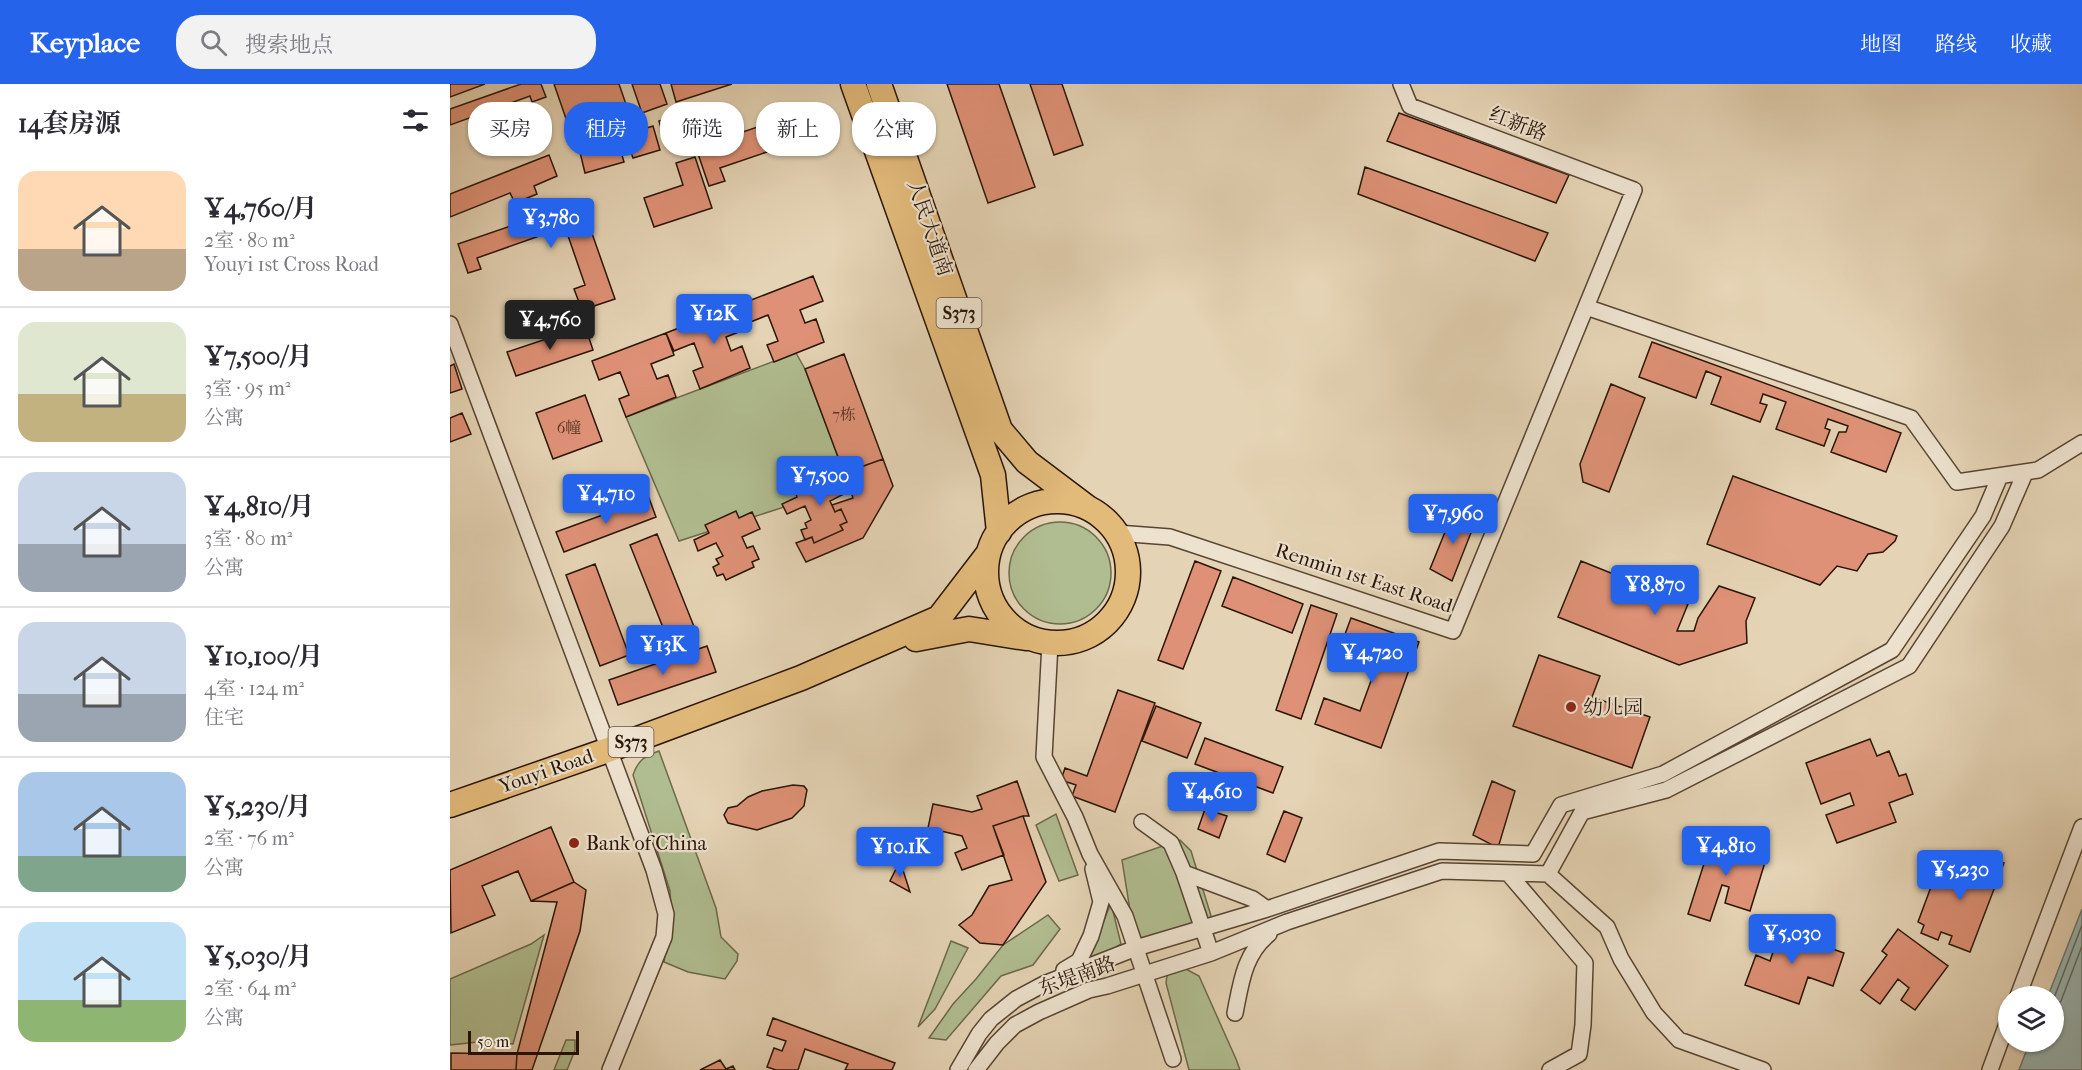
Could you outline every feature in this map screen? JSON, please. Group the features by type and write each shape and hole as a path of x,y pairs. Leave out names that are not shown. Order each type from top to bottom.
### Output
{"main road":[{"name":"人民大道南","path":"853,84 993,475 999,532"},
{"name":"人民大道南","path":"879,84 1000,430 1027,462 1088,508"},
{"name":"S373","path":"1049,502 1069,502 1088,508 1104,519 1117,533 1127,554 1129,577 1124,599 1112,618 1095,633 1073,642 1042,641 1014,629 1000,614 990,596 986,575 988,554 999,532 1012,517 1030,507 1049,502"},
{"name":"Youyi Road","path":"811,674 939,618 988,554"},
{"name":"Youyi Road","path":"450,805 902,643 941,633 969,629 1042,641"}],"street":[{"name":"红新路","path":"1401,84 1410,106 1634,190"},
{"name":"Renmin 1st East Road","path":"1117,533 1170,537 1453,631 1634,190"},
{"path":"1586,307 1911,418 1957,482 2038,471 2082,443"},
{"path":"450,324 652,882 657,915 655,935 601,1070"},
{"path":"1763,1070 1679,1040 1654,1013 1622,959 1607,927 1548,874 1582,812 1666,790 1909,666 2002,526 2025,473"},
{"name":"东堤南路","path":"958,1070 970,1048 991,1019 1016,999 1044,984 1136,948 1267,909 1439,851 1533,854 1561,805 1663,774 1892,650 1983,516 2000,476"},
{"path":"1042,641 1044,757 1075,817 1090,854 1125,916 1173,1059"},
{"path":"604,751 654,870 666,914 664,937 609,1070"},
{"path":"1142,822 1171,843 1184,873 1211,953"},
{"path":"2022,986 2082,827"},
{"path":"1044,984 1079,961 1091,936 1101,902 1090,854"},
{"name":"东堤南路","path":"976,1070 997,1043 1015,1025 1039,1012 1089,990 1211,953 1287,922 1442,871 1548,874"},
{"path":"1184,873 1253,899 1267,909"},
{"path":"1508,873 1585,963 1583,1025 1579,1054 1550,1070"},
{"path":"1235,1013 1243,971 1256,946 1287,922"},
{"path":"1990,1070 1998,1048"}],"green space":[{"path":"796,353 805,369 849,486 679,541 626,417"},
{"path":"1060,522 1089,530 1103,544 1111,573 1103,602 1089,616 1060,624 1031,616 1017,602 1009,573 1017,544 1031,530"},
{"path":"659,751 716,908 721,937 738,954 737,961 725,979 688,972 664,962 671,909 670,891 633,775 643,759"},
{"path":"1056,814 1078,875 1059,881 1036,825"},
{"path":"1180,840 1191,851 1216,932 1136,948 1122,860"},
{"path":"1111,903 1121,944 1085,967"},
{"path":"1048,915 1060,929 1033,965 1001,976 946,1040 929,1038 953,1004 1003,945"},
{"path":"544,935 513,1044 487,1041 450,1045 450,979 531,944"},
{"path":"951,941 968,948 935,1009 918,1027"},
{"path":"1184,968 1199,976 1240,1070 1189,1070 1166,983 1167,975"},
{"path":"566,1040 575,1040 575,1050 567,1070 554,1070"}],"water":[{"path":"2082,909 2082,1070 2019,1070 2026,1052 2064,1052 2064,986 2052,986"}],"building":[{"path":"450,84 485,84 450,97"},
{"path":"521,84 541,84 546,97 532,102 530,96 513,102 470,102"},
{"path":"554,84 619,84 625,102 564,102 564,113"},
{"path":"632,84 660,84 666,102 660,102 660,107 648,111 648,102 638,102"},
{"path":"671,84 732,84 676,102"},
{"path":"947,84 999,84 1035,187 988,203"},
{"path":"1030,84 1062,84 1083,145 1054,155"},
{"path":"468,103 468,118 450,125 450,109"},
{"path":"1399,113 1569,175 1556,203 1387,141"},
{"path":"653,126 660,150 648,154 648,128"},
{"path":"756,128 756,156 720,168 725,181 709,186 699,156 744,156 744,132"},
{"path":"546,156 549,156 557,176 534,186 537,194 515,203 510,193 450,217 450,194"},
{"path":"581,156 622,156 624,162 585,173"},
{"path":"695,157 712,208 654,227 644,198 683,185 676,163"},
{"path":"1365,167 1548,233 1535,261 1358,194"},
{"path":"581,202 615,299 582,310 574,289 585,285 565,227 477,258 481,269 468,273 458,244"},
{"path":"813,276 823,301 800,310 805,323 816,319 824,342 774,362 767,345 778,341 768,315 748,323 741,304"},
{"path":"741,304 749,328 726,337 731,351 742,346 750,368 700,389 693,371 703,367 694,343 674,351 666,333"},
{"path":"585,326 593,350 516,376 507,352"},
{"path":"666,333 674,355 651,364 657,379 668,375 676,397 626,417 619,399 629,395 620,372 599,380 592,361"},
{"path":"1652,342 1901,433 1886,472 1831,452 1839,432 1846,432 1848,426 1828,419 1825,428 1830,430 1824,446 1776,429 1786,402 1763,394 1760,403 1767,405 1760,422 1711,404 1721,377 1706,371 1696,398 1639,377"},
{"path":"844,354 883,459 844,473 805,369"},
{"path":"454,364 462,389 450,393 450,366"},
{"path":"1611,384 1645,398 1609,492 1583,482 1580,464"},
{"path":"585,395 602,441 553,459 536,413"},
{"path":"462,413 471,434 450,442 450,418"},
{"path":"883,459 893,486 863,538 806,562 796,543 812,537 814,543 843,530 840,525 847,522 841,509 835,512 832,505 853,498 844,473"},
{"path":"824,475 827,481 841,475 848,492 830,501 835,512 841,509 847,522 840,525 843,530 814,543 812,537 805,540 801,530 807,528 805,523 811,520 805,506 787,514 782,504 797,497 794,488"},
{"path":"1733,476 1897,536 1883,552 1868,554 1857,571 1837,566 1820,585 1707,544"},
{"path":"649,498 656,517 564,552 556,532"},
{"path":"1454,510 1476,520 1452,581 1430,569"},
{"path":"736,511 739,518 752,512 760,529 742,537 747,548 753,546 759,559 752,562 754,567 726,580 723,574 717,576 713,567 719,564 716,559 723,556 716,543 698,551 694,540 709,533 705,525"},
{"path":"657,534 695,629 668,640 630,545"},
{"path":"1195,561 1221,571 1183,669 1158,660"},
{"path":"1581,561 1688,604 1677,631 1694,631 1698,618 1719,586 1755,598 1746,621 1747,643 1679,665 1558,617"},
{"path":"595,564 629,655 600,666 566,575"},
{"path":"1233,577 1303,604 1292,633 1222,606"},
{"path":"1311,605 1337,614 1301,719 1276,710"},
{"path":"1351,618 1419,642 1381,748 1315,724 1324,698 1360,711 1379,659 1341,645"},
{"path":"707,646 716,672 618,705 609,680"},
{"name":"幼儿园","path":"1539,655 1600,676 1592,697 1650,717 1632,768 1513,726"},
{"path":"1118,690 1155,703 1115,812 1072,796 1076,785 1061,780 1065,768 1087,776"},
{"path":"1156,706 1201,723 1187,758 1142,741"},
{"path":"1205,738 1283,767 1273,793 1195,764"},
{"path":"1870,739 1877,756 1889,751 1899,776 1906,774 1913,794 1889,803 1896,822 1837,843 1826,815 1854,805 1850,793 1821,804 1806,763"},
{"path":"1017,781 1029,816 993,826 1004,855 962,870 955,853 967,848 962,836 928,828 933,804 972,812 982,809 977,796"},
{"path":"1492,781 1515,791 1498,848 1473,835"},
{"path":"793,785 804,786 807,790 804,806 792,818 757,830 728,823 724,815 728,808 737,806 748,797 762,791"},
{"path":"1205,809 1227,816 1219,838 1198,829"},
{"path":"1284,811 1302,818 1285,862 1267,854"},
{"path":"1023,816 1046,882 1003,945 980,943 959,925 972,915 989,886 1012,880 993,826"},
{"path":"551,827 574,882 531,901 518,871 482,886 495,915 451,933 450,870"},
{"path":"1715,829 1739,837 1732,861 1738,863 1742,852 1766,859 1750,911 1725,903 1729,887 1722,885 1710,921 1688,914"},
{"path":"1983,855 2004,863 1970,952 1949,944 1952,936 1941,932 1938,940 1921,933 1924,925 1918,922 1938,868 1951,873 1957,859 1978,867"},
{"path":"900,861 910,892 890,881"},
{"path":"574,882 586,890 580,931 532,1070 516,1070 517,1054 557,902 531,901"},
{"path":"1768,926 1844,953 1833,986 1808,977 1799,1004 1745,985 1756,955 1770,961 1773,952 1760,948"},
{"path":"1898,929 1948,966 1915,1010 1901,1000 1909,988 1898,979 1880,1004 1861,990 1887,955 1882,951"},
{"path":"773,1018 895,1063 892,1070 845,1070 848,1064 805,1049 798,1070 776,1070 767,1067 774,1048 782,1051 786,1041 767,1035"},
{"path":"451,1053 517,1054 516,1070 451,1070"},
{"path":"720,1060 726,1069 733,1066 735,1070 700,1070"}],"place":[{"name":"幼儿园","path":"1571,707"},
{"name":"Bank of China","path":"574,843"}]}
